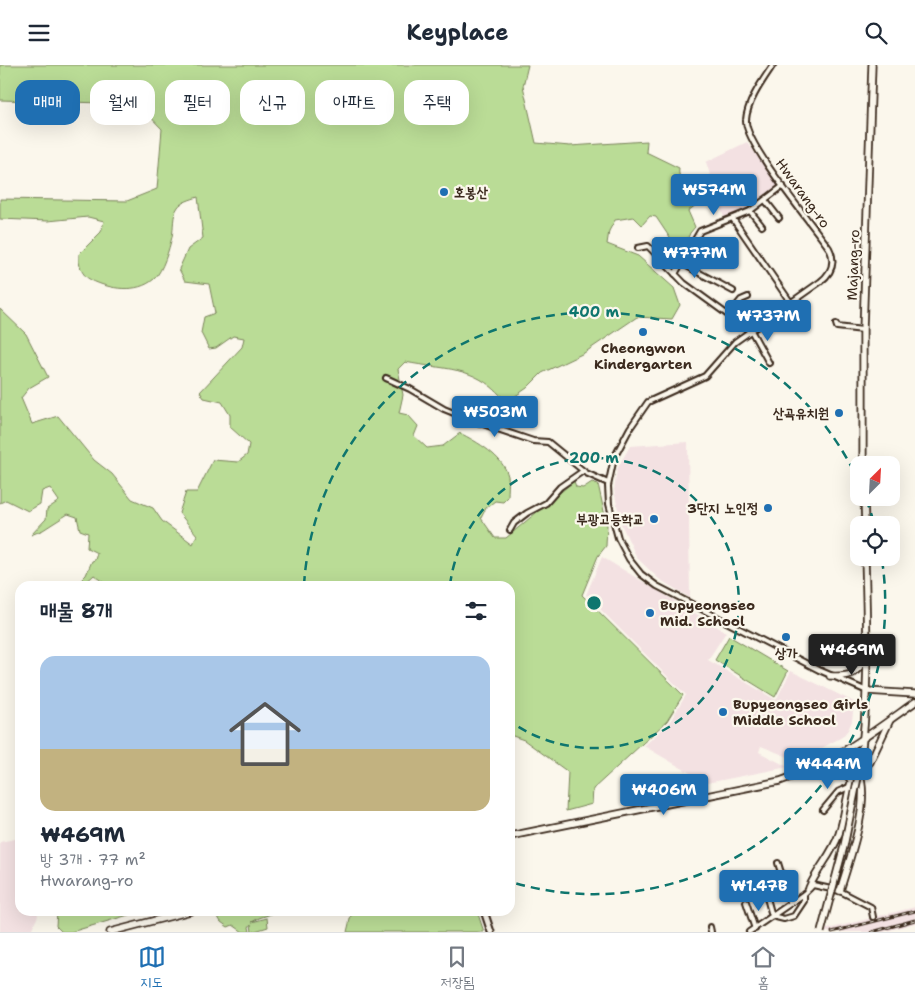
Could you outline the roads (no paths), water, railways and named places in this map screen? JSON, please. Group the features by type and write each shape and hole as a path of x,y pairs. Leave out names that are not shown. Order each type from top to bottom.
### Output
{"main road":[{"name":"Majang-ro","path":"863,456 863,330 872,65"},
{"path":"822,932 844,846 865,737 868,656 866,566"},
{"path":"830,676 846,677 852,675 868,656"},
{"path":"867,691 915,694"},
{"path":"515,835 771,784 810,771 843,753 915,702"},
{"path":"809,888 827,860 838,836 850,779 870,762 890,719"},
{"path":"810,771 844,769 857,774 864,785 860,815 840,891"},
{"path":"810,771 843,773 850,779"},
{"path":"110,932 172,916"}],"street":[{"name":"Hwarang-ro","path":"773,65 751,104 746,126 752,141 829,248 833,261 825,278 735,342 705,377 648,402 630,428 614,457 608,483 609,504 618,538 629,559 642,573 671,595 830,676 867,691"},
{"path":"675,273 700,231 750,211 783,186"},
{"path":"765,200 779,219"},
{"path":"750,211 762,226"},
{"path":"733,219 791,303"},
{"path":"638,248 648,246 675,273 710,303 726,311 750,331 769,363"},
{"path":"686,253 696,259 718,261"},
{"path":"681,263 733,291"},
{"path":"748,297 741,300 737,305 750,327 750,331"},
{"path":"836,324 837,327 863,330"},
{"path":"386,378 453,413 533,441 548,442 584,471 608,483"},
{"path":"510,530 514,523 546,503 560,487 584,471"},
{"path":"823,810 838,793 848,787"},
{"path":"778,863 790,902"},
{"path":"749,932 804,894 809,888 818,885 840,891 871,907 873,917"},
{"path":"772,915 784,919 794,916 804,901 804,894"},
{"path":"766,898 772,915"},
{"path":"746,902 755,929"},
{"path":"486,916 491,932"}],"railway":[{"path":"832,932 915,911"},
{"path":"872,932 915,920"}],"place":[{"name":"호봉산","path":"444,192"},
{"name":"Cheongwon Kindergarten","path":"643,332"},
{"name":"산곡유치원","path":"839,413"},
{"name":"3단지 노인정","path":"768,508"},
{"name":"부광고등학교","path":"654,519"},
{"name":"Bupyeongseo Mid. School","path":"650,613"},
{"name":"상가","path":"786,637"},
{"name":"Bupyeongseo Girls Middle School","path":"723,712"}]}
